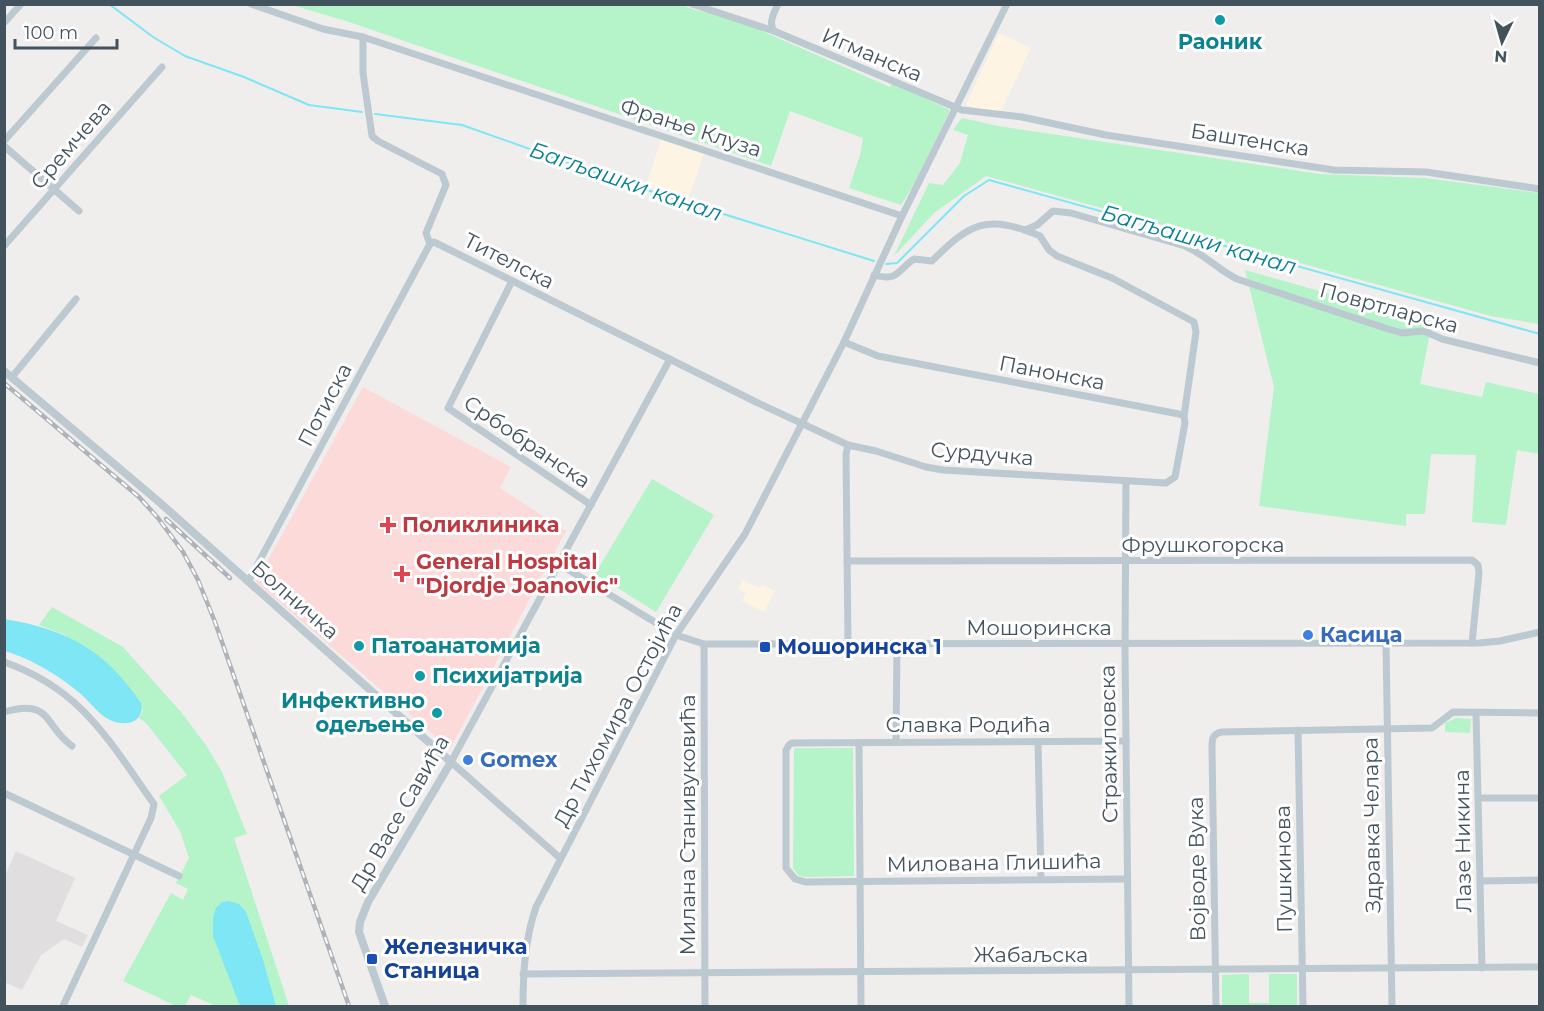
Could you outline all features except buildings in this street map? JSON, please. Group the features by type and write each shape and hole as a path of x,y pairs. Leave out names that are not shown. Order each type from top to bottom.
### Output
{"street":[{"path":"4,23 21,4"},
{"name":"Фрање Клуза","path":"251,4 323,29 363,37 902,216"},
{"name":"Игманска","path":"692,4 774,31 957,108"},
{"path":"774,31 771,21 778,4"},
{"path":"803,424 902,216 1007,4"},
{"name":"Тителска","path":"363,37 363,73 372,136 442,174 445,179 446,185 426,232 430,244 434,242 803,424"},
{"path":"4,141 96,38"},
{"name":"Сремчева","path":"4,246 162,67"},
{"name":"Баштенска","path":"957,108 1022,117 1106,135 1334,170 1426,172 1539,189"},
{"path":"4,146 79,211"},
{"name":"Повртларска","path":"1025,230 1037,225 1053,211 1071,213 1185,246 1202,254 1237,279 1363,322 1402,333 1424,331 1455,342 1539,363"},
{"path":"874,275 896,276 914,259 932,261 956,239 980,225 1001,224 1040,236"},
{"path":"1037,225 1040,236 1052,253 1112,278 1194,322 1196,332 1184,417"},
{"name":"Потиска","path":"248,582 430,244"},
{"name":"Србобранска","path":"512,281 449,404 450,410 591,505"},
{"path":"8,374 76,299"},
{"name":"Панонска","path":"844,342 879,356 1179,414 1184,417"},
{"name":"Др Васе Савића","path":"385,1006 360,937 360,922 368,902 451,762 670,359"},
{"name":"Болничка","path":"8,374 158,501 560,858"},
{"name":"Сурдучка","path":"803,424 848,445 933,468 1166,483 1176,474 1185,423 1184,417"},
{"name":"Др Тихомира Остојића","path":"523,1006 523,975 528,936 533,917 560,858 676,635 745,534 803,424"},
{"path":"848,445 846,454 848,644"},
{"name":"Стражиловска","path":"1126,480 1125,645 1129,1006"},
{"name":"Фрушкогорска","path":"847,561 1472,560 1478,565 1479,573 1472,643"},
{"name":"Мошоринска","path":"559,564 676,635 704,644 1472,643 1493,642 1539,632"},
{"name":"Милана Станивуковића","path":"704,644 705,1006"},
{"path":"896,742 897,644"},
{"name":"Здравка Челара","path":"1386,644 1392,1006"},
{"path":"4,662 41,678 83,709 98,726 154,804 151,818 63,1006"},
{"path":"4,712 27,707 40,711 72,746"},
{"path":"1298,730 1432,728 1453,712 1539,713"},
{"name":"Лазе Никина","path":"1476,713 1482,968"},
{"name":"Војводе Вука","path":"1216,1006 1212,739 1218,733 1298,730"},
{"name":"Пушкинова","path":"1298,730 1303,1006"},
{"name":"Славка Родића","path":"860,881 804,882 795,879 788,872 786,750 789,744 1126,741"},
{"path":"859,742 861,1006"},
{"path":"1038,742 1041,879"},
{"path":"4,793 179,876"},
{"path":"1479,798 1539,798"},
{"name":"Милована Глишића","path":"860,881 1127,879"},
{"path":"1481,881 1539,880"},
{"name":"Жабаљска","path":"523,975 1539,967"}],"shaded area":[{"path":"999,33 1031,48 1001,111 983,110 966,105"},
{"path":"661,139 704,154 688,200 646,186"},
{"name":"General Hospital \"Djordje Joanovic\"","path":"363,387 511,467 500,488 566,531 450,749 256,582"},
{"path":"743,580 760,588 762,585 775,591 764,612 742,601 746,593 738,589"},
{"path":"16,851 75,878 56,921 88,935 82,947 64,939 41,955 22,990 4,982 5,876"}],"green space":[{"path":"292,5 682,5 732,18 890,87 892,83 950,110 914,184 901,205 849,188 863,138 790,111 771,166 349,22"},
{"path":"962,118 998,126 1320,174 1425,178 1539,193 1539,324 1491,316 986,176 934,213 894,256 929,183 943,185 960,163 968,135 953,130"},
{"path":"1245,270 1432,323 1420,384 1482,397 1486,382 1539,394 1539,454 1517,450 1506,525 1472,522 1476,455 1431,454 1425,514 1406,514 1406,526 1259,506 1274,387"},
{"path":"652,479 714,515 656,612 595,574"},
{"path":"52,607 123,647 181,712 206,745 222,772 247,834 234,838 289,1006 216,1006 191,995 185,1006 176,1006 123,981 171,893 183,900 188,889 176,883 189,858 180,831 159,796 187,775 146,723 139,718 143,711 65,635 39,625"},
{"path":"1456,718 1471,719 1470,733 1445,732 1445,723"},
{"path":"794,748 853,748 854,876 803,877 798,875 793,868"},
{"path":"1249,974 1249,1003 1269,1003 1269,974 1297,974 1297,1006 1222,1006 1222,975"}],"water":[{"path":"4,619 47,629 83,645 113,669 127,685 141,703 140,715 133,722 127,723 110,720 55,675 35,663 5,651"},
{"path":"222,902 239,904 246,912 276,1006 240,1006 213,936 213,918 216,908"}],"waterway":[{"name":"Багљашки канал","path":"109,4 153,37 185,56 244,77 309,105 362,112"},
{"name":"Багљашки канал","path":"375,114 462,125 634,186 874,261"},
{"name":"Багљашки канал","path":"886,264 897,263 964,196 989,180 1540,334"}],"railway":[{"path":"4,383 139,497 183,552 198,580 215,622 349,1006"},
{"path":"166,519 230,578"}],"place":[{"name":"Раоник","path":"1220,20"},
{"name":"Поликлиника","path":"388,525"},
{"name":"General Hospital \"Djordje Joanovic\"","path":"402,574"},
{"name":"Касица","path":"1308,635"},
{"name":"Патоанатомија","path":"359,646"},
{"name":"Мошоринска 1","path":"765,647"},
{"name":"Психијатрија","path":"420,676"},
{"name":"Инфективно одељење","path":"437,713"},
{"name":"Gomex","path":"468,760"},
{"name":"Железничка Станица","path":"372,959"}]}
